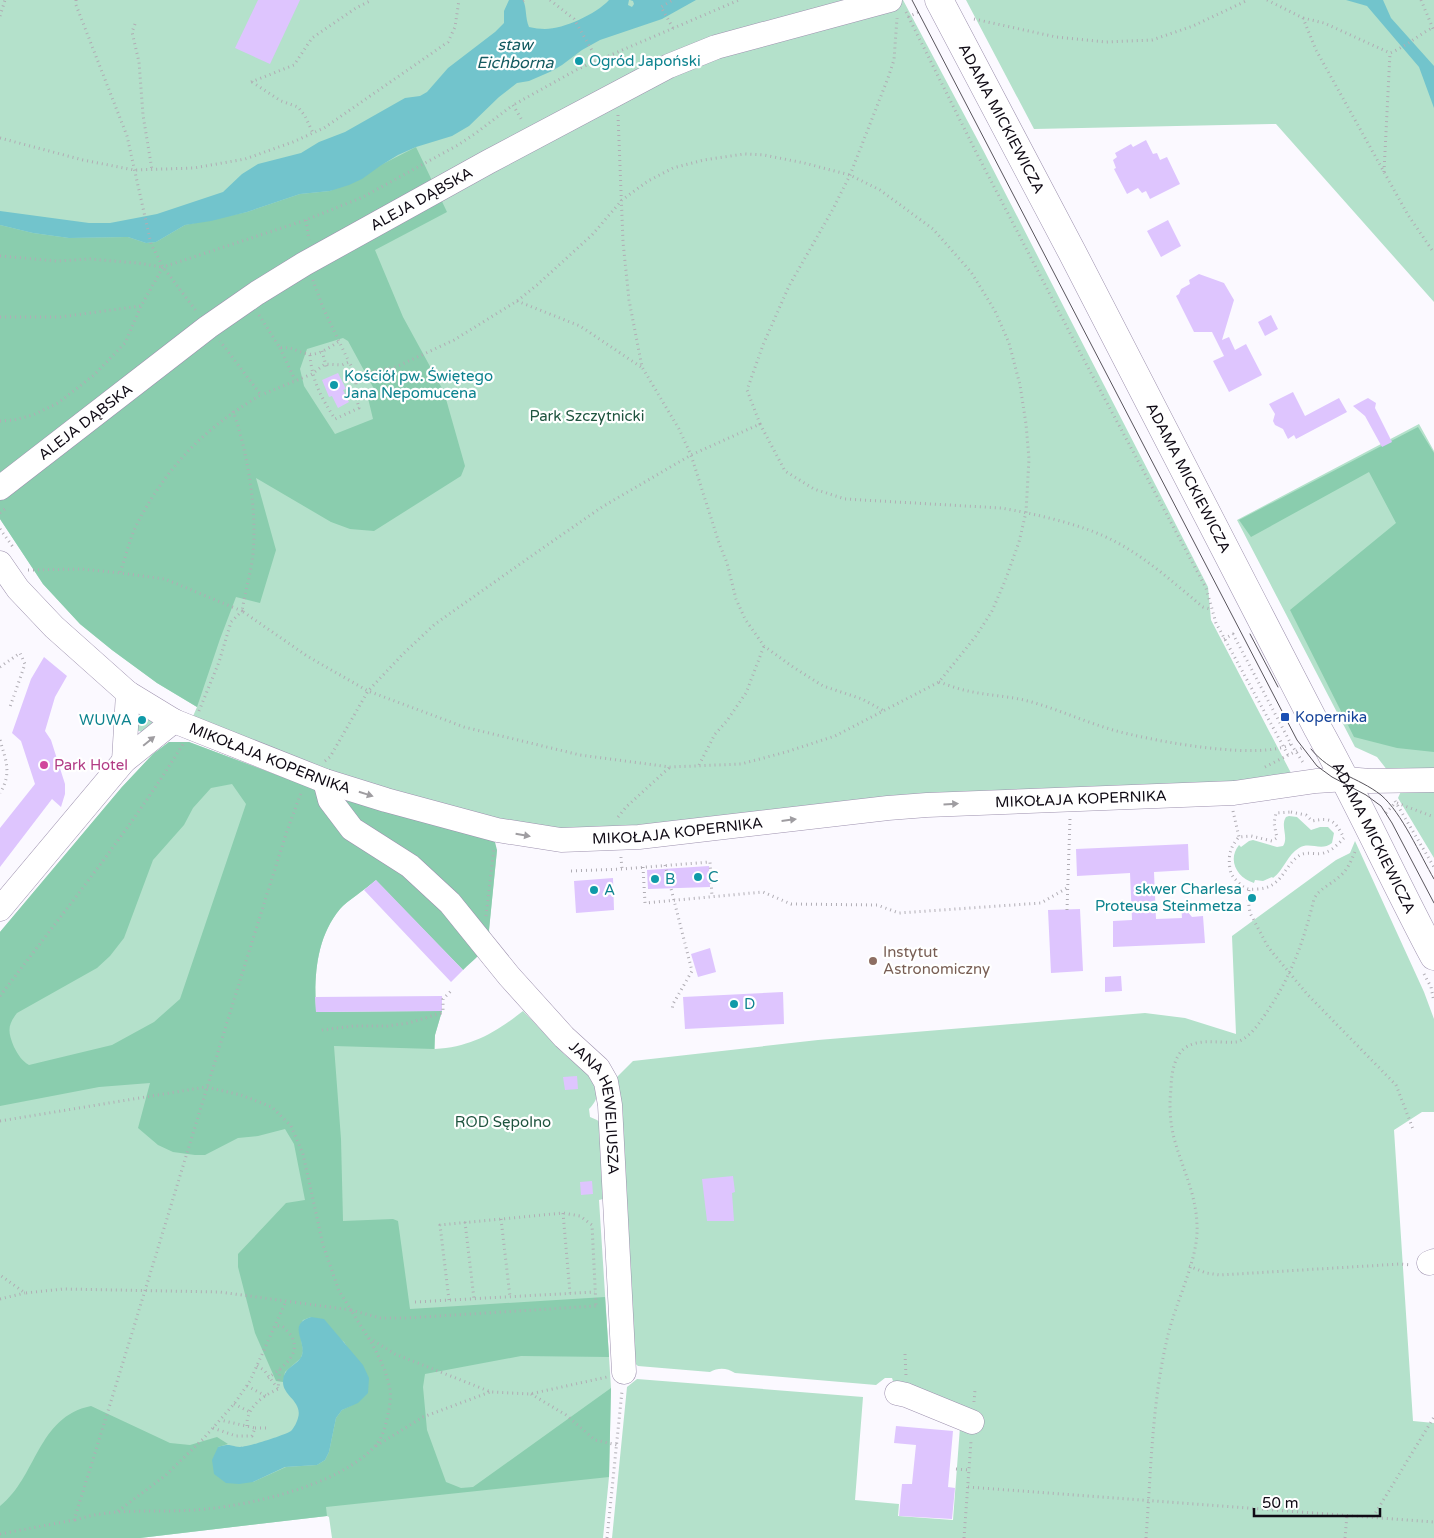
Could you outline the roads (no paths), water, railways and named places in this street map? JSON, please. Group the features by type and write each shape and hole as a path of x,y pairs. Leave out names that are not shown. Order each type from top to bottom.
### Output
{"main road":[{"name":"ADAMA MICKIEWICZA","path":"939,0 1346,779 1371,833 1434,956"}],"street":[{"name":"ALEJA DĄBSKA","path":"4,497 217,337 257,293 304,264 532,138 669,66 716,47 895,6"},
{"name":"MIKOŁAJA KOPERNIKA","path":"12,558 18,589 54,627 128,693 193,717 386,800 497,830 561,840 621,839 888,808 1230,793 1316,781 1346,779 1370,781 1434,780"},
{"path":"124,761 128,693"},
{"path":"0,909 124,761 193,717"},
{"name":"JANA HEWELIUSZA","path":"322,773 330,800 352,829 410,866 450,903 482,944 564,1037 598,1068 606,1082 610,1106 624,1372"},
{"path":"897,1393 972,1422"}],"water":[{"name":"staw Eichborna","path":"509,0 523,0 529,27 545,29 570,24 579,20 609,0 629,0 628,5 632,7 634,4 630,0 696,0 662,19 600,40 552,71 529,81 517,83 499,97 469,126 452,136 416,147 398,155 362,179 349,185 330,191 300,194 247,212 185,225 156,242 146,243 128,237 69,238 33,233 0,225 0,211 89,223 110,223 157,214 223,192 242,174 258,164 301,153 319,142 345,132 405,98 420,96 427,92 448,68 504,23 504,11"},
{"path":"1346,0 1383,0 1391,18 1434,66 1434,108 1419,67 1367,6"},
{"path":"311,1317 324,1319 363,1365 369,1378 368,1393 358,1403 342,1410 336,1418 329,1452 325,1460 317,1465 285,1467 253,1482 226,1483 214,1474 212,1460 218,1447 228,1445 240,1447 258,1443 287,1433 295,1425 299,1412 298,1407 286,1391 283,1381 286,1372 302,1355 303,1349 299,1333 300,1324"}],"tram line":[{"path":"912,0 1297,740 1317,766 1381,806 1392,823 1434,903"},
{"path":"1250,634 1278,687"},
{"path":"1311,749 1327,764 1372,789 1389,803 1403,823 1434,879"}],"place":[{"name":"Ogród Japoński","path":"579,61"},
{"name":"Kościół pw. Świętego Jana Nepomucena","path":"334,385"},
{"name":"Kopernika","path":"1285,717"},
{"name":"WUWA","path":"142,720"},
{"name":"Park Hotel","path":"44,765"},
{"name":"C","path":"698,877"},
{"name":"B","path":"655,879"},
{"name":"A","path":"594,890"},
{"name":"skwer Charlesa Proteusa Steinmetza","path":"1252,898"},
{"name":"Instytut Astronomiczny","path":"873,961"},
{"name":"D","path":"734,1004"}],"park label":[{"name":"Park Szczytnicki","path":"587,416"},
{"name":"ROD Sępolno","path":"503,1122"}]}
